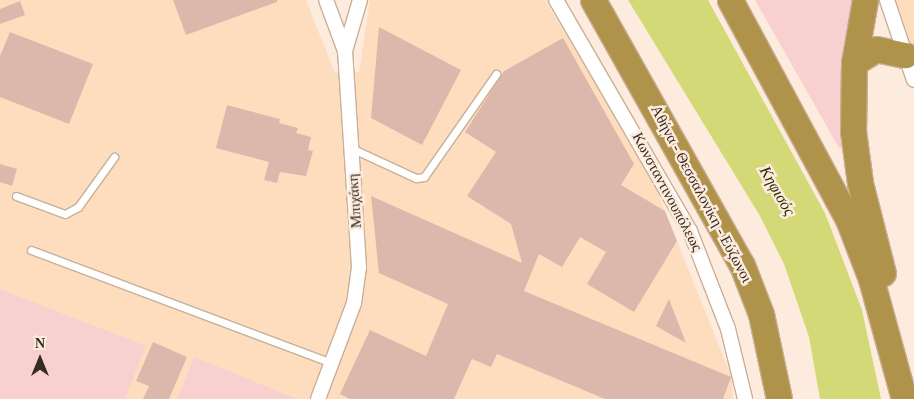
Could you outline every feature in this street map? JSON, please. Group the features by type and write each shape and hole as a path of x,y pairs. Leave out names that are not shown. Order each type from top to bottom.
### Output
{"highway":[{"name":"Αθήνα - Θεσσαλονίκη - Εύζωνοι","path":"593,0 742,265 763,323 779,399"},
{"path":"730,0 848,218 890,344 904,399"},
{"path":"865,0 854,63 856,164 883,272 890,344"},
{"path":"854,63 876,49 905,55"}],"street":[{"name":"Μπιχάκη","path":"318,399 357,286 345,51 326,0"},
{"path":"345,51 360,0"},
{"name":"Κωνσταντινουπόλεως","path":"556,0 690,231 728,328 745,399"},
{"path":"887,0 914,80"}],"lane":[{"path":"351,148 424,177 496,74"},
{"path":"16,196 65,214 78,207 114,157"},
{"path":"31,250 332,362"}],"shaded area":[{"path":"0,0 306,0 335,73 359,72 370,0 545,0 651,176 732,378 733,399 0,399"},
{"path":"755,0 860,0 844,148 839,148"},
{"path":"896,0 914,0 914,53 907,33"},
{"path":"0,289 146,346 126,397 129,399 0,399"},
{"path":"194,357 297,399 177,399"}],"water":[{"name":"Κηφισός","path":"628,0 708,0 825,213 862,310 881,399 820,399 809,337 784,264 760,216"}],"building":[{"path":"173,0 277,0 277,2 186,35"},
{"path":"20,1 25,15 0,24 0,9"},
{"path":"379,27 461,70 422,145 371,118"},
{"path":"10,32 93,64 69,124 0,97 0,56"},
{"path":"563,38 634,164 621,185 665,211 677,241 634,312 587,284 606,252 580,237 562,267 539,254 524,291 731,377 723,399 605,399 497,354 491,367 472,359 454,399 350,399 340,394 370,330 426,356 448,304 379,273 371,196 522,263 511,224 467,196 496,152 465,132 504,71"},
{"path":"227,105 280,119 279,123 298,128 296,133 311,137 308,150 313,151 306,176 280,172 277,183 264,180 269,162 216,148"},
{"path":"0,164 17,169 12,186 0,182"},
{"path":"669,299 686,343 656,326"},
{"path":"153,342 187,357 169,399 143,399 149,386 136,381"}]}
